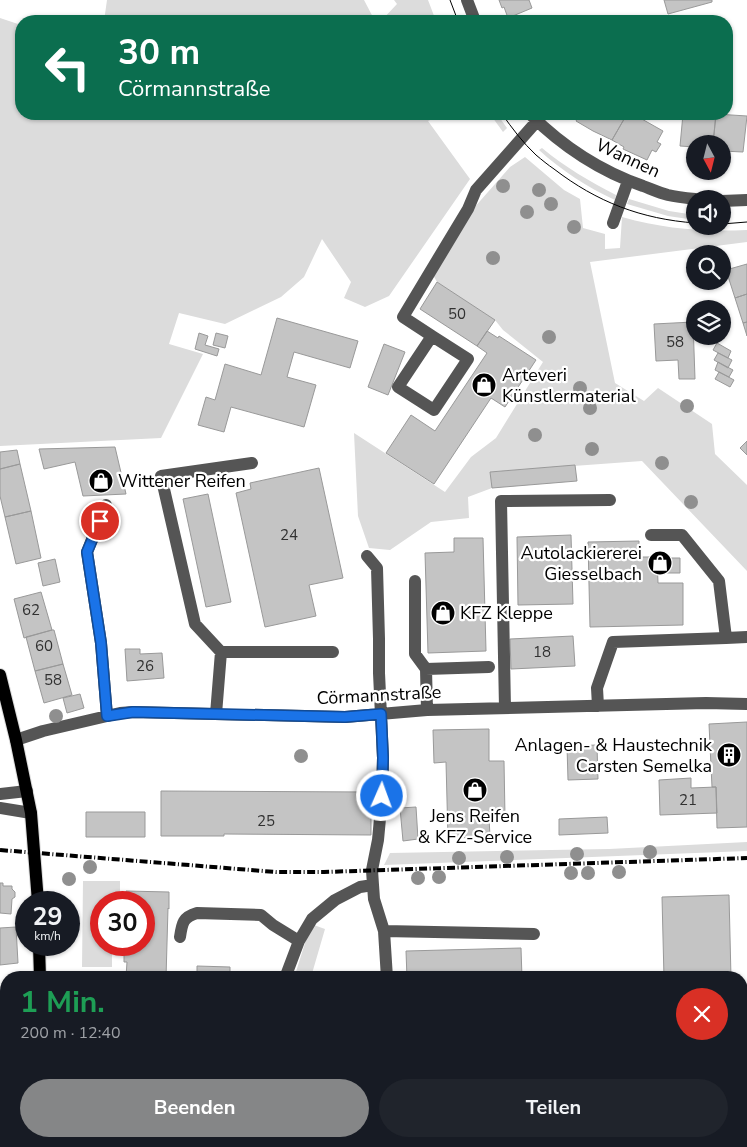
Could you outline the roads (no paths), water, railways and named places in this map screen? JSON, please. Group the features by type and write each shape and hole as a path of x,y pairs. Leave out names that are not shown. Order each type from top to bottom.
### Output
{"main road":[{"path":"0,675 31,813 37,891"},
{"path":"39,956 40,971"}],"street":[{"path":"467,0 473,15"},
{"path":"432,336 398,387 434,410 468,359 403,317 468,209 476,190 532,120"},
{"name":"Wannen","path":"537,120 574,151 603,170 628,181 667,194 686,197"},
{"path":"613,223 628,181"},
{"path":"731,201 747,200"},
{"path":"252,463 161,476 195,624 221,652 333,652"},
{"path":"505,708 500,501 610,500"},
{"path":"106,505 87,552 101,643 107,716"},
{"path":"651,535 682,535 719,582 726,638"},
{"path":"368,556 377,568 378,673 383,758 378,840 372,870 374,899 384,931 387,971"},
{"path":"415,581 415,654 426,669 427,710"},
{"path":"598,706 597,688 613,642 747,638"},
{"path":"216,714 221,652"},
{"path":"426,669 489,667"},
{"name":"Cörmannstraße","path":"16,740 43,731 133,712 345,717 427,710 706,703 747,704"},
{"path":"0,794 27,791"},
{"path":"0,808 31,813"},
{"path":"288,971 299,941 312,919 335,900 360,887 373,885"},
{"path":"180,937 185,920 197,913 261,915 299,941"},
{"path":"384,931 534,934"}],"tram line":[{"path":"450,0 456,15"},
{"path":"507,120 536,155 570,181 587,191 603,200 638,213 656,218 686,222"},
{"path":"731,223 747,222"}],"railway":[{"path":"0,850 276,872 747,858"}],"place":[{"name":"Arteveri Künstlermaterial","path":"484,385"},
{"name":"Wittener Reifen","path":"101,481"},
{"name":"Autolackiererei Giesselbach","path":"660,563"},
{"name":"KFZ Kleppe","path":"443,613"},
{"name":"Anlagen- & Haustechnik Carsten Semelka","path":"729,755"},
{"name":"Jens Reifen & KFZ-Service","path":"475,790"}]}
